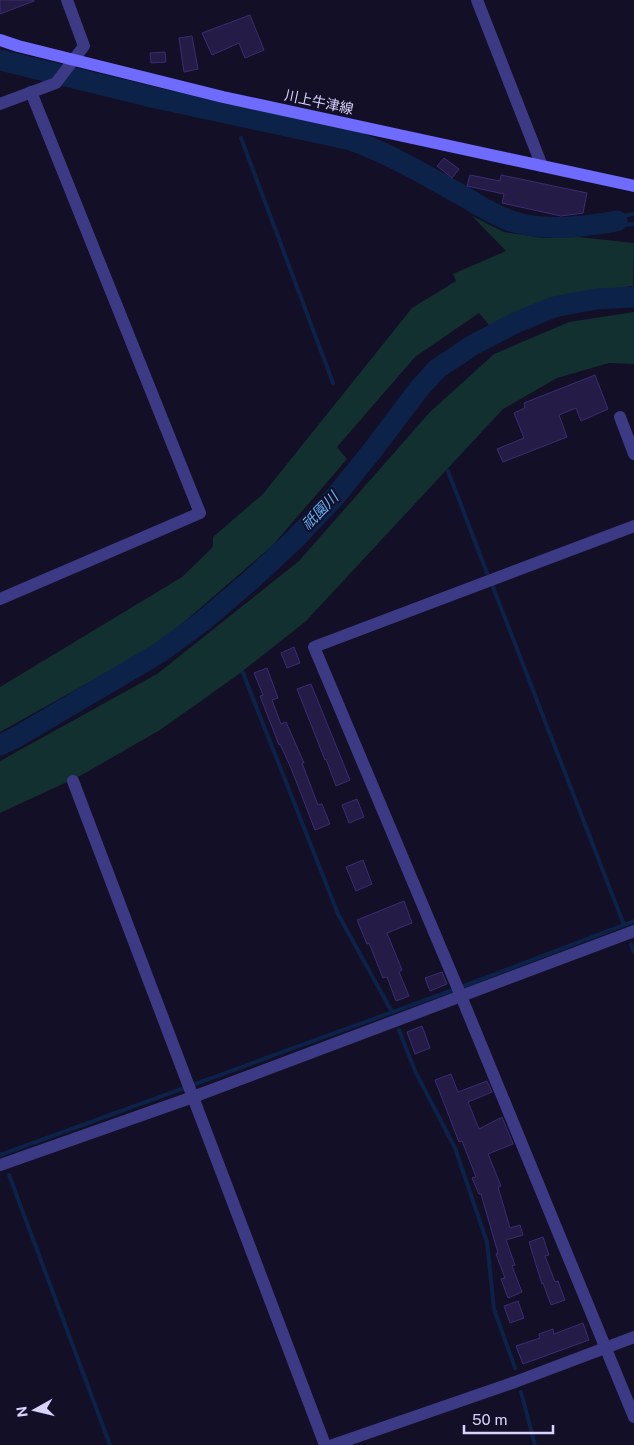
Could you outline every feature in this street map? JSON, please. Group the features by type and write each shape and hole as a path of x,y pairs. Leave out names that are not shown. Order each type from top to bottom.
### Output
{"main road":[{"name":"川上牛津線","path":"0,40 223,97 634,186"}],"street":[{"path":"0,104 56,83 84,46 66,0"},
{"path":"477,0 542,166"},
{"path":"0,599 200,513 31,92"},
{"path":"620,417 634,454"},
{"path":"634,526 314,647 461,996 634,1417"},
{"path":"73,781 325,1445"},
{"path":"0,1166 193,1097 634,931"},
{"path":"333,1445 515,1382 634,1337"}],"green space":[{"path":"472,216 504,232 543,238 578,237 634,243 633,286 568,294 489,325 479,313 415,357 337,447 347,459 273,545 161,642 0,732 0,687 182,577 213,547 213,537 263,494 412,308 456,281 453,274 506,251"},
{"path":"634,312 634,364 609,363 557,378 503,409 306,621 239,674 160,730 80,776 0,813 0,761 157,674 299,561 429,413 494,354 569,322"}],"building":[{"path":"0,0 34,0 34,1 0,14"},
{"path":"250,15 264,50 245,58 239,43 212,55 202,33"},
{"path":"192,36 198,69 184,72 179,38"},
{"path":"165,52 166,62 151,63 150,53"},
{"path":"444,158 459,169 452,178 437,166"},
{"path":"470,175 500,181 501,175 587,193 583,213 561,216 502,203 504,194 467,186"},
{"path":"595,375 608,409 581,421 576,408 559,415 567,437 503,462 497,449 524,438 514,413 525,408 524,403"},
{"path":"294,647 300,663 287,668 281,653"},
{"path":"267,668 278,698 272,700 281,724 286,722 304,763 302,763 318,805 322,804 330,824 315,830 260,696 263,695 254,673"},
{"path":"311,684 350,780 336,786 297,689"},
{"path":"357,799 364,817 349,823 342,805"},
{"path":"363,860 372,884 356,891 346,867"},
{"path":"404,901 412,923 387,933 402,970 399,972 409,996 396,1001 387,977 383,978 369,943 367,944 357,920"},
{"path":"442,972 447,984 430,991 425,978"},
{"path":"422,1026 430,1048 415,1054 407,1032"},
{"path":"451,1074 458,1092 487,1081 492,1092 468,1102 479,1129 502,1117 513,1144 488,1154 501,1186 498,1187 510,1228 520,1225 523,1235 506,1240 515,1265 512,1266 522,1292 508,1298 501,1279 505,1278 496,1254 498,1253 481,1194 479,1194 472,1178 476,1177 462,1141 459,1142 435,1080"},
{"path":"543,1237 549,1255 545,1256 555,1282 558,1281 565,1300 551,1305 542,1284 529,1242"},
{"path":"518,1301 524,1318 510,1323 504,1306"},
{"path":"583,1323 589,1340 523,1364 516,1346 540,1338 539,1334 553,1329 554,1334"}],"waterway":[{"path":"0,60 156,98 351,140 408,166 487,210 511,221 550,227 590,225 617,221"},
{"path":"241,138 333,383"},
{"path":"634,214 622,216 617,221 623,225 634,224"},
{"name":"祇園川","path":"0,745 159,653 203,621 251,580 295,539 334,498 418,390 437,369 473,345 515,323 554,307 596,299 634,297"},
{"path":"448,471 487,573"},
{"path":"493,587 624,925"},
{"path":"243,673 338,914 392,1012"},
{"path":"0,1155 464,986 634,921"},
{"path":"631,944 634,952"},
{"path":"399,1030 415,1071 455,1148 487,1242 494,1309 515,1368"},
{"path":"9,1175 110,1445"},
{"path":"521,1392 535,1445"}]}
